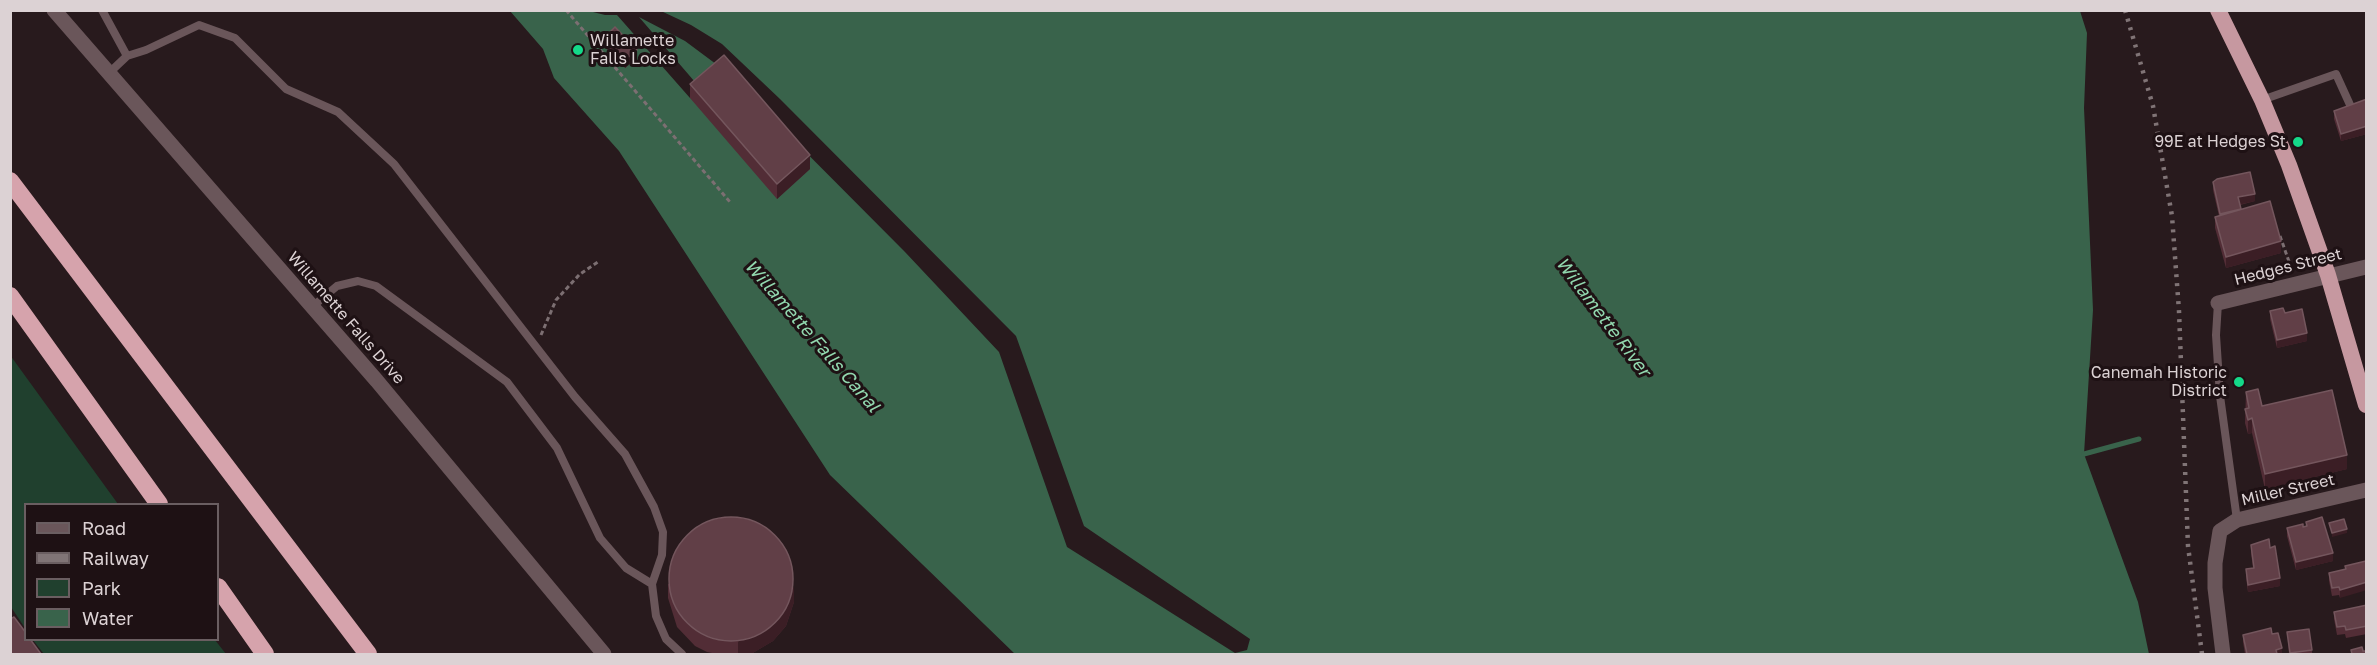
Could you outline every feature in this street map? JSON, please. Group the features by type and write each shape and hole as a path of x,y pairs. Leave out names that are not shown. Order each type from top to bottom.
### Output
{"highway":[{"path":"2218,10 2262,100 2289,165 2328,275 2367,405"},
{"path":"10,181 368,654"},
{"path":"10,296 158,503"},
{"path":"244,490 382,654"},
{"path":"219,588 265,654"}],"street":[{"name":"Willamette Falls Drive","path":"54,10 377,381 604,654"},
{"name":"Hedges Street","path":"2218,303 2367,267"},
{"name":"Miller Street","path":"2223,654 2215,588 2215,563 2220,531 2237,520 2367,490"}],"lane":[{"path":"102,10 128,56"},
{"path":"109,73 128,56 199,25 236,38 286,89 338,112 378,147 394,164 575,398 625,454 654,507 663,532 662,555 652,584 656,616 666,639 682,654"},
{"path":"2262,100 2336,74 2351,107"},
{"path":"312,307 337,286 358,281 376,286 507,382 557,448 600,538 626,568 652,584"},
{"path":"2218,303 2216,335 2220,396 2237,520"}],"path":[{"path":"566,10 730,202"},
{"path":"2279,236 2297,283"},
{"path":"537,348 547,317 556,300 580,274 598,262"}],"green space":[{"path":"10,355 117,503 24,503 24,626 11,607"},
{"path":"34,641 216,641 226,654 44,654"}],"water":[{"path":"510,11 2080,11 2087,33 2084,108 2093,310 2084,454 2138,602 2149,654 1015,654 830,475 619,151 554,78 543,49"}],"pier":[{"path":"589,11 661,11 691,25 722,44 780,99 1016,336 1084,526 1250,639 1247,650 1235,653 1067,547 999,352 905,252 724,70 685,41 639,17 701,89 690,98 617,15"}],"building":[{"path":"615,27 637,50 625,60 604,38"},
{"path":"724,55 810,155 777,184 690,84"},
{"path":"2367,99 2367,126 2341,134 2334,111"},
{"path":"2250,172 2255,194 2238,197 2241,209 2220,214 2213,182 2217,179"},
{"path":"2270,201 2281,241 2226,257 2215,217"},
{"path":"2283,308 2285,313 2302,309 2307,333 2277,340 2270,311"},
{"path":"2258,389 2262,406 2332,390 2347,455 2265,474 2252,418 2248,420 2245,409 2249,408 2246,392"},
{"path":"731,517 755,521 775,535 789,555 793,579 789,603 775,623 755,637 731,641 707,637 687,623 673,603 669,579 673,555 687,535 707,521"},
{"path":"2322,517 2333,553 2296,562 2287,528 2303,524 2303,527 2307,526 2306,522"},
{"path":"2344,519 2347,529 2332,533 2329,523"},
{"path":"2269,539 2270,548 2275,546 2280,578 2248,585 2246,569 2254,568 2251,545"},
{"path":"2366,561 2367,582 2340,590 2339,587 2332,588 2329,573"},
{"path":"2367,605 2367,626 2346,630 2345,626 2337,627 2334,612"},
{"path":"14,617 24,630 24,641 31,641 41,654 10,654 10,619"},
{"path":"2271,628 2272,634 2278,633 2282,648 2276,650 2277,654 2247,654 2243,635"},
{"path":"2309,629 2312,650 2290,653 2287,632"},
{"path":"2362,647 2367,654 2352,654 2351,650"}],"waterway":[{"path":"2084,454 2139,439"}],"railway":[{"path":"2125,10 2153,106 2172,216 2179,311 2188,546 2202,654"}],"place":[{"name":"Willamette Falls Locks","path":"578,50"},
{"name":"99E at Hedges St","path":"2298,142"},
{"name":"Canemah Historic District","path":"2239,382"}],"water label":[{"name":"Willamette River","path":"1603,317"},
{"name":"Willamette Falls Canal","path":"812,336"}]}
